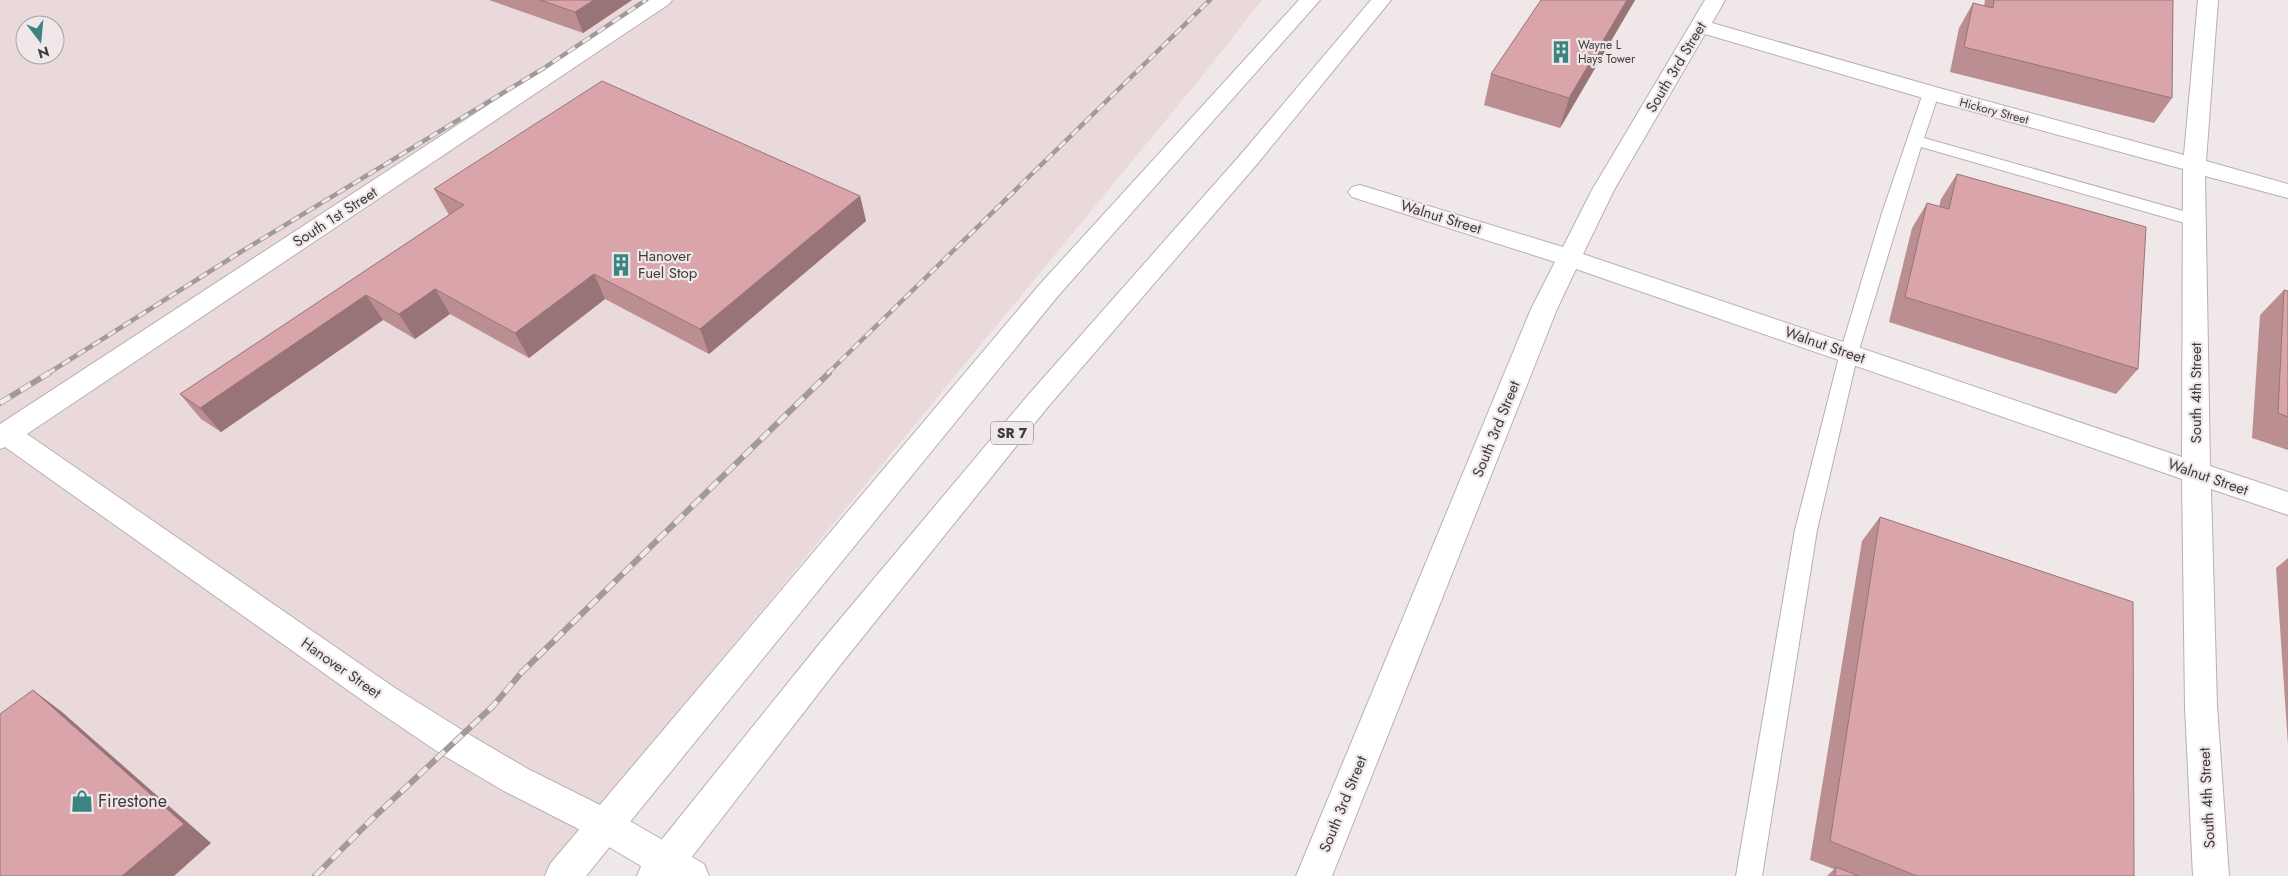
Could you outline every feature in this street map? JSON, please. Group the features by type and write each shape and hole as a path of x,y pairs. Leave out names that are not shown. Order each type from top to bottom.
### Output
{"main road":[{"name":"South 1st Street","path":"3,436 662,0"},
{"path":"564,876 604,825 1049,290 1310,0"},
{"name":"SR 7","path":"671,871 831,653 1032,408 1250,158 1381,0"},
{"name":"South 3rd Street","path":"1314,876 1544,309 1603,190 1715,0"},
{"name":"South 4th Street","path":"2208,0 2194,166 2196,474 2201,706 2211,876"},
{"name":"Hickory Street","path":"1701,26 1931,93 2288,192"},
{"name":"Walnut Street","path":"1360,192 1570,258 2288,504"},
{"name":"Hanover Street","path":"3,436 384,698 453,743 516,780 604,825 671,871"}],"lane":[{"path":"1749,876 1806,530 1850,353 1891,213 1931,93"},
{"path":"1915,140 2195,220"}],"shaded area":[{"path":"0,0 1262,0 1203,75 543,876 0,876"}],"building":[{"path":"540,0 594,0 575,12"},
{"name":"Wayne L Hays Tower","path":"1541,0 1627,0 1569,98 1491,74"},
{"path":"1994,0 2173,0 2172,98 1964,47 1973,3 1993,8"},
{"name":"Hanover Fuel Stop","path":"602,81 860,196 700,329 594,274 515,333 435,289 399,314 366,295 200,408 180,394 464,205 434,189"},
{"path":"1957,174 2146,227 2138,369 1905,297 1927,203 1949,209"},
{"path":"2284,290 2288,291 2288,417 2278,413"},
{"path":"1880,517 2133,602 2134,876 1917,876 1830,841"},
{"name":"Firestone","path":"33,690 184,824 122,876 0,876 0,714"},
{"path":"1836,867 1859,876 1835,876"}],"railway":[{"path":"47,374 239,253 544,68 646,0"},
{"path":"827,374 1210,0"},
{"path":"0,403 49,373"},
{"path":"315,876 372,819 493,706 522,672 829,373"}],"place":[{"name":"Wayne L Hays Tower","path":"1561,52"},
{"name":"Hanover Fuel Stop","path":"621,265"},
{"name":"Firestone","path":"82,801"}]}
